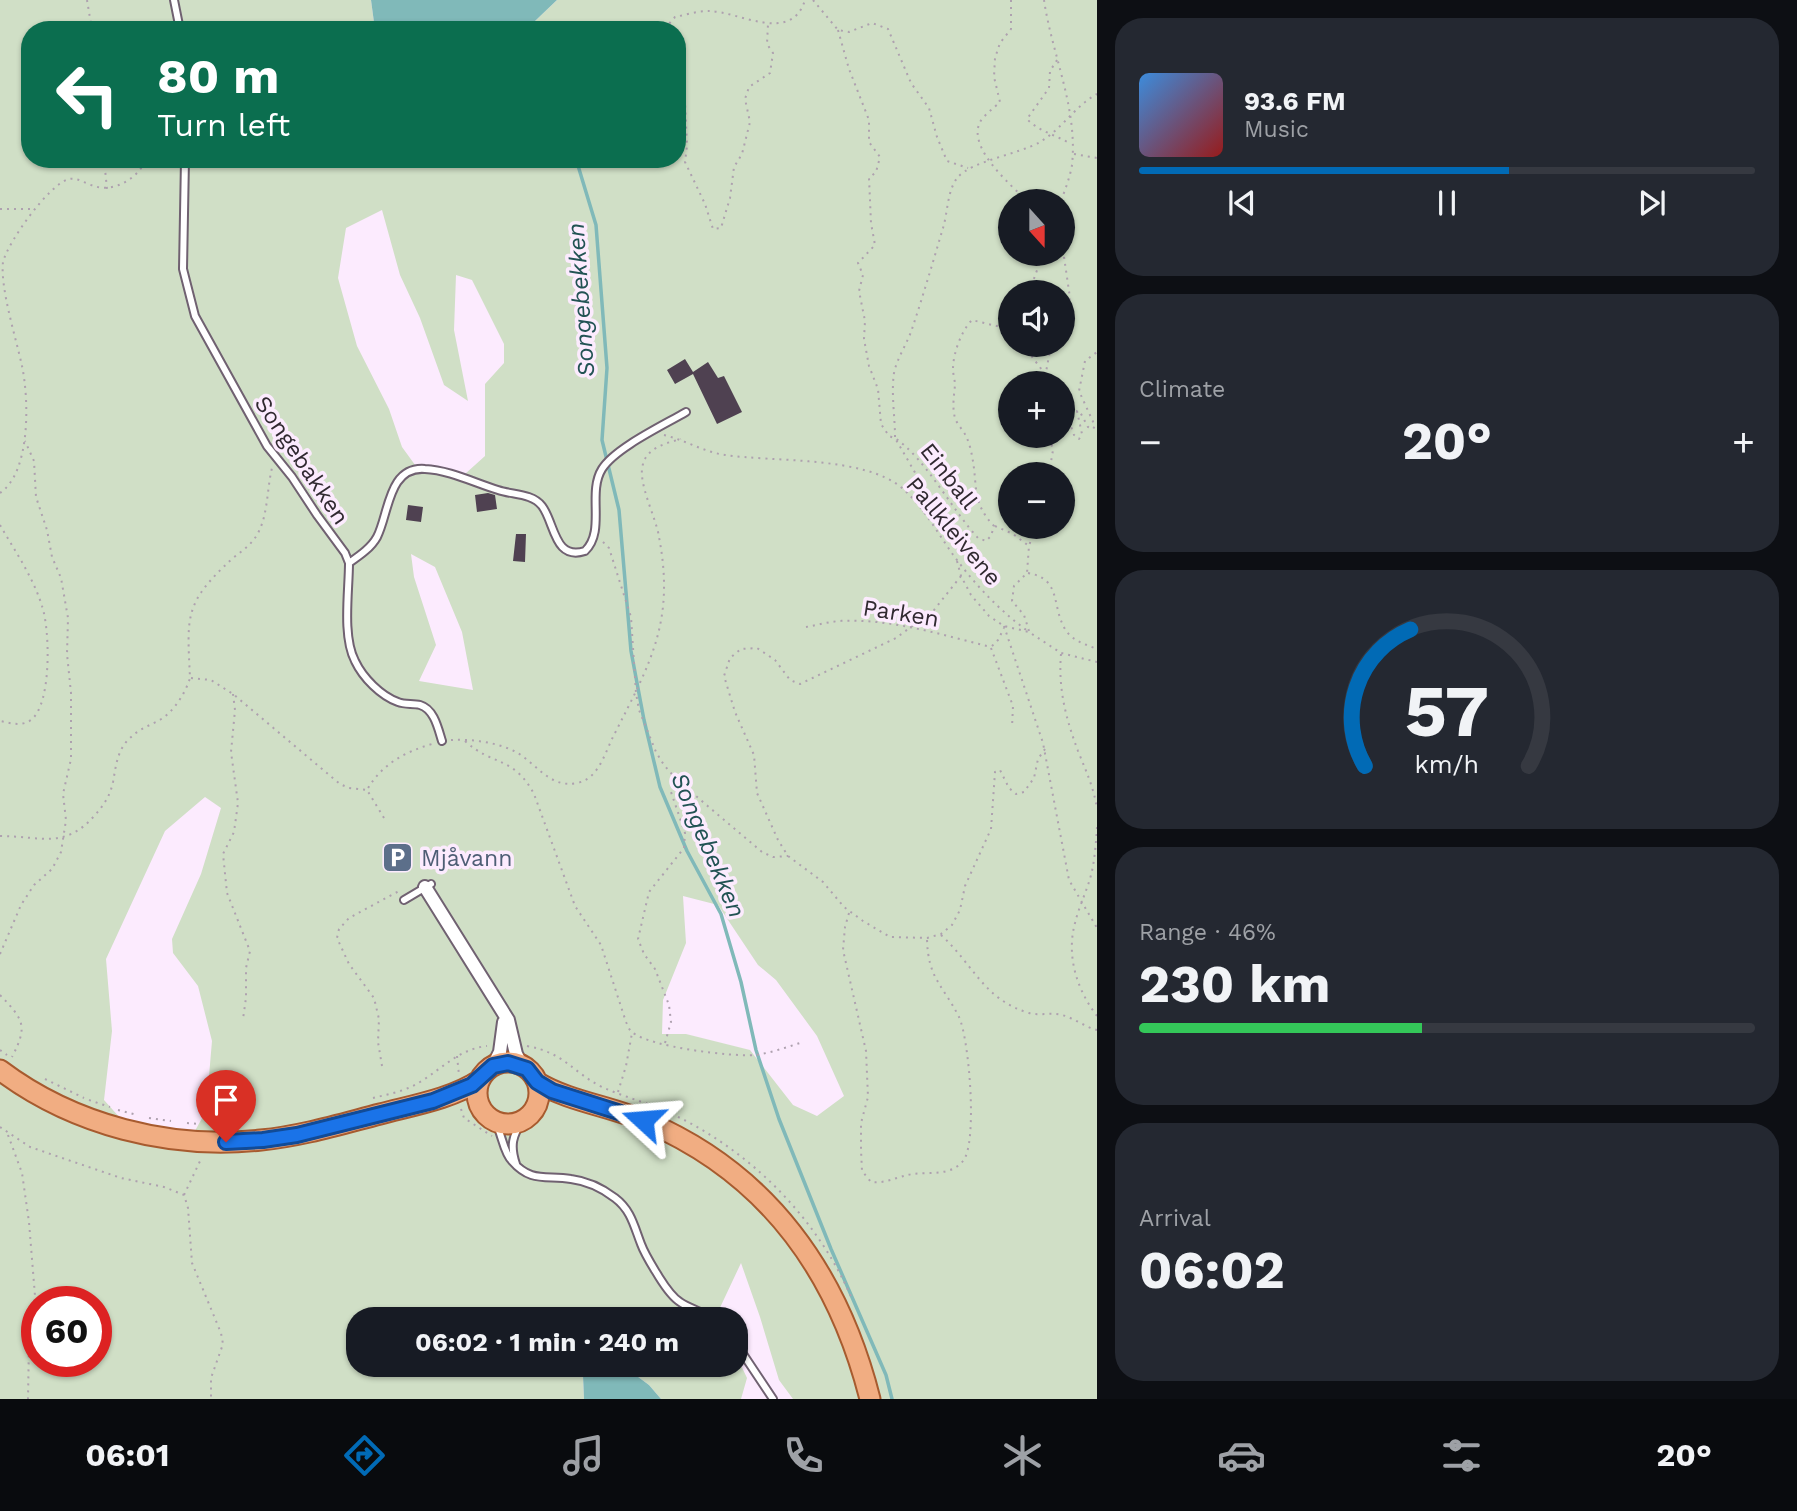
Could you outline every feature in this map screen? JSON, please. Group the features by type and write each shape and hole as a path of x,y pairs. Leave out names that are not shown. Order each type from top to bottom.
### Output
{"main road":[{"path":"0,1070 55,1103 98,1121 162,1138 208,1142 263,1140 297,1135 433,1101 463,1090 487,1073 508,1063 522,1066 537,1082 552,1091 643,1120 686,1140 736,1175 773,1210 805,1250 834,1300 858,1357 870,1399"},
{"path":"487,1073 477,1092 488,1116"},
{"path":"529,1115 539,1096 537,1082"},
{"path":"433,1101 467,1105 510,1124 529,1115 581,1101"}],"street":[{"path":"428,885 509,1023 516,1054 522,1066"},
{"path":"487,1073 500,1052 504,1033 503,1015"}],"lane":[{"path":"174,0 178,21"},
{"name":"Songebakken","path":"185,168 185,283 195,316 275,458 292,477 345,552 349,563"},
{"path":"442,741 437,723 427,709 420,705 400,703 381,693 354,660 348,631 349,563 371,546 377,537 398,481 405,474 418,469 428,469 504,492 532,497 543,506 560,545 571,552 585,551 594,534 594,496 601,469 620,451 686,412"},
{"path":"404,900 428,885"},
{"path":"517,1166 512,1141 529,1115"},
{"path":"488,1116 503,1137 509,1157 534,1177 572,1179 595,1185 615,1198 629,1212 641,1246 660,1279 678,1301 692,1307"},
{"path":"748,1362 773,1399"}],"path":[{"path":"87,0 90,21"},
{"path":"672,21 675,17 708,11 768,24 791,20 801,12 805,0"},
{"path":"813,0 838,30 849,69 869,120 869,142 880,157 876,172 869,178 875,245 858,263 863,275 859,291 869,366 878,388 881,424 889,436 895,438 893,378 932,268 948,213 951,188 958,177 969,168 1033,145 1052,132 1085,100 1097,94"},
{"path":"1011,0 1011,29 1000,43 995,58 994,77 1000,102 979,123 978,133 988,162 1015,189"},
{"path":"1044,0 1068,97 1072,154 1065,189"},
{"path":"838,30 849,32 872,23 888,29 911,83 929,108 947,161 969,168"},
{"path":"686,164 705,204 713,229 721,228 730,198 734,167 742,154 750,122 745,99 748,87 770,74 773,53 767,44 768,24"},
{"path":"1058,59 1050,71 1049,88 1027,119 1035,128 1052,132 1071,144"},
{"path":"686,124 686,154"},
{"path":"1072,154 1097,158"},
{"path":"105,168 107,189"},
{"path":"0,493 11,481 21,461 25,440 23,367 1,282 2,263 8,248 34,209 62,183 70,179 107,189 121,185 141,168"},
{"path":"0,209 34,209"},
{"name":"Einball","path":"895,438 918,461 978,538 986,541 994,526 984,516 977,501 974,489 977,480 972,454 966,436 955,419 953,369 964,327 972,320 998,326"},
{"path":"1075,436 1079,439 1082,433 1077,411 1088,427 1093,429 1092,418 1079,391 1085,361 1097,352"},
{"path":"1031,357 1043,371"},
{"name":"Einball","path":"895,438 924,488 923,512"},
{"name":"Pallkleivene","path":"636,694 657,642 665,584 658,528 642,479 642,468 646,457 654,449 681,439 724,455 788,458 861,470 890,480 902,488 923,512 956,559 1000,610 1061,653 1097,662"},
{"path":"0,954 21,905 34,884 57,861 66,820 63,794 71,760 68,618 61,578 52,557 47,530 36,497 34,461 25,440"},
{"path":"0,836 50,841 70,836 86,826 105,804 112,787 117,760 128,739 162,719 182,696 190,678 187,628 190,611 203,589 250,545 258,533 275,458"},
{"path":"0,525 24,565 42,606 48,656 38,712 24,723 0,721"},
{"path":"994,526 1013,534 1029,547"},
{"path":"594,534 609,548 631,617 636,694 639,710 656,752 677,780 762,852 773,857 788,856"},
{"path":"956,559 961,576 977,604 1004,626 1029,632 1024,615 1012,601 1014,586 1027,573 1031,539"},
{"path":"1027,573 1042,575 1050,584 1064,628 1075,640 1097,649"},
{"path":"961,576 934,610 911,627 874,650 800,684 790,680 775,660 757,648 741,649 730,658 724,676 735,712 754,755 757,793 778,840 788,856 822,882 849,911 890,937 927,938 941,934 952,925 960,910 965,886 991,829 995,772 1000,770 1009,788 1016,794 1024,792 1034,778 1038,759 1045,749"},
{"name":"Parken","path":"806,627 837,621 911,627 991,647"},
{"path":"1004,626 998,640 991,647 1013,706 1012,727"},
{"path":"1004,626 1045,749 1069,880 1097,928"},
{"path":"1061,653 1060,692 1097,809"},
{"path":"190,678 211,680 233,694 340,784 367,790"},
{"path":"233,694 235,710 231,752 238,803 233,832 223,853 227,893 250,951 246,968 243,1019"},
{"path":"367,790 385,766 418,748 442,741 464,740 509,749 528,759 549,779 561,784 584,782 598,768 636,694"},
{"path":"464,740 476,751 514,768 525,778 534,794 575,906 601,945 626,1023 632,1032 708,1054 754,1055 803,1042"},
{"path":"665,1043 671,1022 669,1005 638,939 649,892 684,848 685,833 671,792 677,780"},
{"path":"367,790 384,818"},
{"path":"1097,827 1092,871 1074,925 1072,947 1074,966 1084,999 1097,1016"},
{"path":"382,1066 378,1042 379,1019 374,998 349,964 337,938 339,929 349,918 399,891"},
{"path":"849,911 843,950 866,1051 869,1097 861,1123 862,1171 871,1182 880,1184 910,1174 947,1172 964,1160 968,1148 971,1112 967,1042 959,1017 933,978 927,958 927,938"},
{"path":"941,934 958,950 978,981 1003,1002 1031,1014 1062,1015 1097,1030"},
{"path":"0,995 18,1014 22,1037 11,1058 0,1070"},
{"path":"618,1093 632,1032"},
{"path":"0,1127 8,1135 30,1147 121,1178 164,1187 184,1195"},
{"path":"8,1135 22,1172 35,1296 29,1342 28,1399"},
{"path":"208,1142 184,1195 188,1208 192,1263 221,1333 222,1344 211,1378 211,1399"}],"shaded area":[{"path":"0,0 371,0 374,21 21,21 21,168 686,168 686,21 535,21 557,0 1097,0 1097,1399 793,1399 779,1380 741,1263 720,1307 346,1307 346,1377 583,1377 584,1399 0,1399","holes":["382,210 400,275 420,318 444,385 468,401 454,330 456,275 472,280 504,344 504,363 485,384 485,456 465,474 418,469 402,447 389,409 357,346 338,278 346,228","411,554 435,567 462,632 473,690 419,681 436,645 414,577","205,797 221,808 201,874 172,939 173,953 198,986 212,1041 206,1111 191,1138 121,1119 104,1100 112,1031 106,959 165,831","683,896 718,905 758,965 776,980 817,1036 844,1096 817,1116 793,1105 750,1050 686,1034 662,1034 663,1000 686,943"]},
{"path":"371,0 557,0 535,21 374,21"},
{"path":"583,1377 638,1377 661,1399 584,1399"},
{"path":"638,1377 747,1378 741,1399 661,1399"}],"building":[{"path":"685,359 693,372 708,362 718,378 724,376 742,412 717,424 693,374 675,384 667,370"},
{"path":"475,495 495,495 497,509 477,512"},
{"path":"408,505 423,507 421,522 406,520"},
{"path":"516,534 526,534 525,562 513,561"}],"waterway":[{"name":"Songebekken","path":"579,168 596,225 607,368 602,440 619,510 631,651 660,787 687,851 721,914 741,982 756,1050 779,1119 831,1249 886,1375 892,1399"}],"place":[{"name":"Mjåvann","path":"398,858"}],"route":[{"path":"226,1142 297,1135 433,1101 472,1085 493,1066 508,1063 527,1069 537,1082 552,1091 643,1120"}]}
